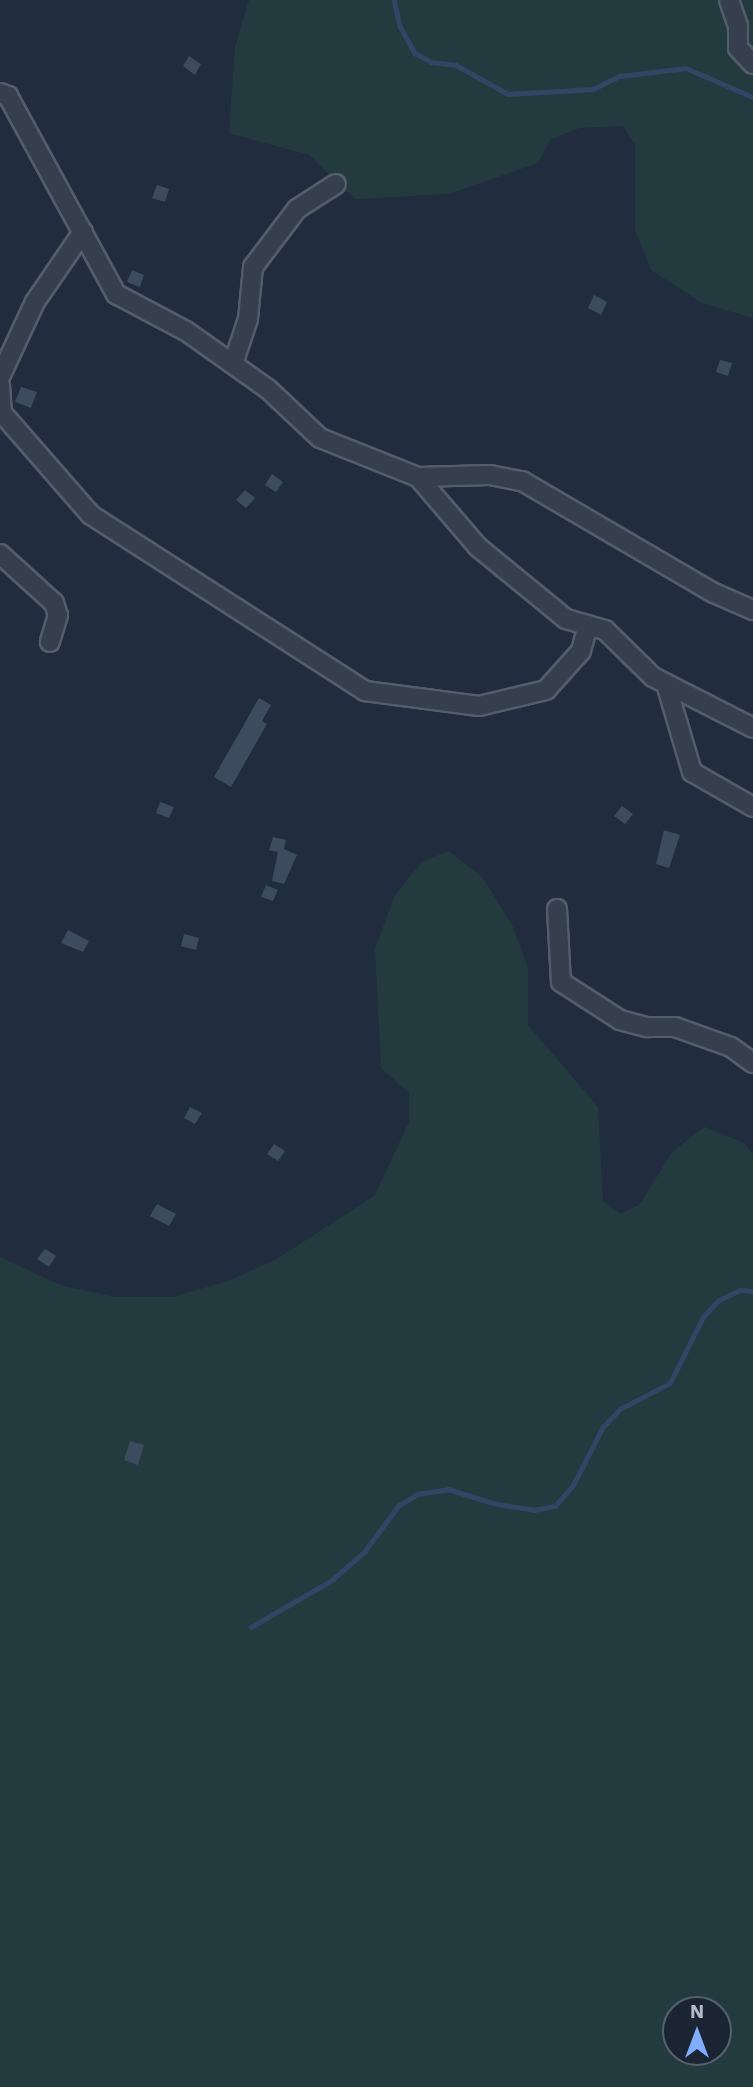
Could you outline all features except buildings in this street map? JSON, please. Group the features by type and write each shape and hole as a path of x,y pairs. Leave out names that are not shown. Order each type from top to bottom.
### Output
{"street":[{"path":"729,0 745,27 738,48 753,64"},
{"path":"0,93 8,96 116,294 187,331 233,364 320,438 418,477 490,475 522,481 691,580 753,610"},
{"path":"233,364 248,319 253,267 297,209 336,184"},
{"path":"0,377 35,302 83,232"},
{"path":"0,385 2,413 92,515 365,691 479,706 546,690 581,651 588,625"},
{"path":"418,477 478,547 566,619 605,630 653,677 753,728"},
{"path":"0,554 54,603 58,615 50,642"},
{"path":"666,684 692,772 753,807"},
{"path":"557,909 561,982 620,1020 646,1027 675,1027 731,1047 753,1063"}],"green space":[{"path":"249,0 753,0 753,318 702,303 651,270 635,229 635,144 623,126 579,128 550,140 538,163 448,194 355,199 309,155 229,133 235,47"},
{"path":"449,851 483,878 513,927 528,968 528,1025 598,1107 603,1201 620,1214 639,1205 673,1151 705,1127 744,1143 753,1154 753,2087 0,2087 0,1257 60,1285 114,1297 173,1297 228,1281 277,1259 375,1195 409,1122 409,1093 381,1068 375,949 395,895 422,862"}],"waterway":[{"path":"394,0 400,26 415,53 431,62 456,65 508,94 593,89 620,76 686,68 753,97"},
{"path":"251,1627 332,1580 364,1552 398,1506 418,1494 448,1489 497,1504 534,1510 555,1506 573,1485 603,1427 620,1409 670,1383 703,1317 719,1300 740,1290 753,1291"}]}
